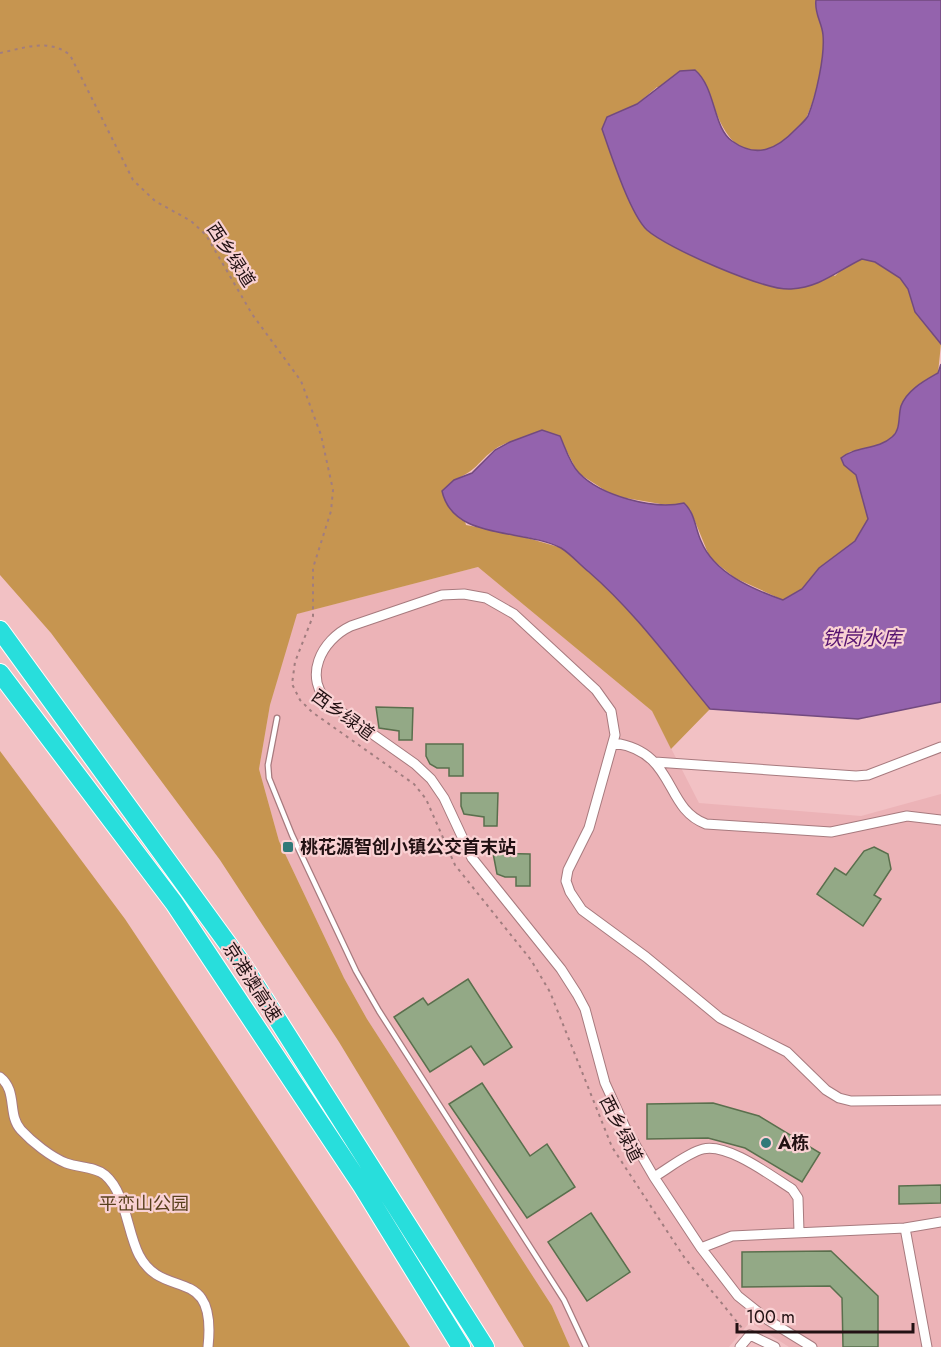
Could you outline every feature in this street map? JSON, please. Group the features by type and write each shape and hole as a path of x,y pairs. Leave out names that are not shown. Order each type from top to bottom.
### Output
{"highway":[{"name":"京港澳高速","path":"0,630 241,962 484,1347"},
{"name":"京港澳高速","path":"0,673 174,903 362,1186 461,1347"}],"street":[{"path":"812,1347 746,1304 701,1248 654,1177 625,1127 605,1083 585,1009 572,986 472,858 444,798 431,779 415,764 326,700 316,678 319,659 331,639 351,626 442,595 464,594 486,598 514,614 602,696 613,719 614,743 589,828 568,870 566,881 570,892 582,910 646,957 720,1018 787,1052 826,1090 839,1098 851,1101 941,1100"},
{"path":"614,743 634,748 655,762 688,813 706,824 831,832 908,816 941,820"},
{"path":"655,762 856,776 868,775 941,747"},
{"path":"0,1077 10,1089 16,1123 22,1131 65,1163 96,1170 108,1178 115,1189 138,1253 147,1268 189,1287 204,1300 210,1317 208,1347"},
{"path":"654,1177 702,1149 713,1148 737,1155 792,1189 798,1198 799,1232"},
{"path":"701,1248 732,1236 905,1228 941,1222"},
{"path":"905,1228 927,1347"},
{"path":"740,1347 750,1335 775,1347"}],"lane":[{"path":"277,718 268,765 269,778 292,835 351,961 379,1011 559,1291 586,1347"}],"path":[{"name":"西乡绿道","path":"0,53 46,45 62,49 70,55 133,180 149,196 191,221 206,235 252,314 301,381 321,435 333,490 331,511 313,567 313,616 292,674 296,693 312,712 397,771 414,784 426,798 450,857 531,960 550,992 559,1010 591,1101 624,1168 684,1257 750,1335"}],"shaded area":[{"path":"478,567 652,711 699,803 861,816 941,794 941,1347 789,1347 750,1322 729,1347 570,1347 552,1306 367,1019 344,978 279,841 259,769 270,705 296,614"}],"green space":[{"path":"0,0 816,0 823,44 817,88 803,122 792,135 771,149 756,152 741,147 730,138 716,112 657,87 637,104 607,117 835,276 843,268 862,259 875,262 900,278 908,289 915,312 941,344 938,373 916,387 907,396 893,436 879,445 849,452 844,465 856,475 868,519 855,541 819,568 802,589 783,600 735,578 710,558 690,509 614,496 578,473 559,436 510,442 495,449 473,469 454,480 466,525 510,533 562,548 621,600 710,709 671,749 652,711 478,567 297,614 270,705 259,769 279,841 344,978 367,1019 552,1306 570,1347 524,1347 339,1042 220,860 51,633 0,575"},
{"name":"平峦山公园","path":"0,751 125,919 410,1347 0,1347"}],"water":[{"path":"816,0 941,0 941,344 915,312 908,289 900,278 875,262 862,259 820,282 791,289 778,288 739,276 674,247 647,230 641,222 627,197 615,167 602,129 607,117 637,104 680,71 695,70 702,78 721,127 732,141 750,150 766,149 782,142 808,116 814,98 823,54 823,35 816,10"},
{"name":"铁岗水库","path":"941,364 941,702 858,719 710,709 637,621 606,587 568,553 545,542 474,526 460,518 449,507 442,491 454,480 472,473 495,450 542,430 560,436 570,460 579,473 600,488 643,503 672,505 684,503 693,516 707,552 724,571 759,591 783,600 802,589 819,568 855,541 868,519 856,475 844,465 841,458 853,451 880,444 892,437 897,431 901,406 907,395 916,386 938,373"}],"building":[{"path":"376,707 413,708 412,740 399,740 399,731 379,728"},
{"path":"426,744 463,744 463,776 449,776 449,768 437,768 430,764 426,756"},
{"path":"461,793 498,793 497,826 484,826 484,817 464,814 461,806"},
{"path":"874,847 888,854 891,869 874,895 881,899 863,926 817,894 835,868 846,875 864,851"},
{"path":"493,853 530,854 530,886 516,886 516,877 497,874"},
{"path":"468,979 512,1047 484,1065 471,1046 430,1072 394,1017 423,998 428,1005"},
{"path":"482,1083 530,1156 547,1144 575,1187 527,1218 449,1104"},
{"name":"A栋","path":"713,1103 759,1116 820,1153 802,1182 745,1148 708,1138 647,1139 647,1104"},
{"path":"941,1185 941,1203 899,1204 899,1186"},
{"path":"591,1213 630,1272 587,1301 548,1242"},
{"path":"831,1251 878,1296 878,1347 843,1347 842,1298 830,1286 742,1287 742,1252"}],"place":[{"name":"桃花源智创小镇公交首末站","path":"288,847"},
{"name":"A栋","path":"766,1143"}]}
